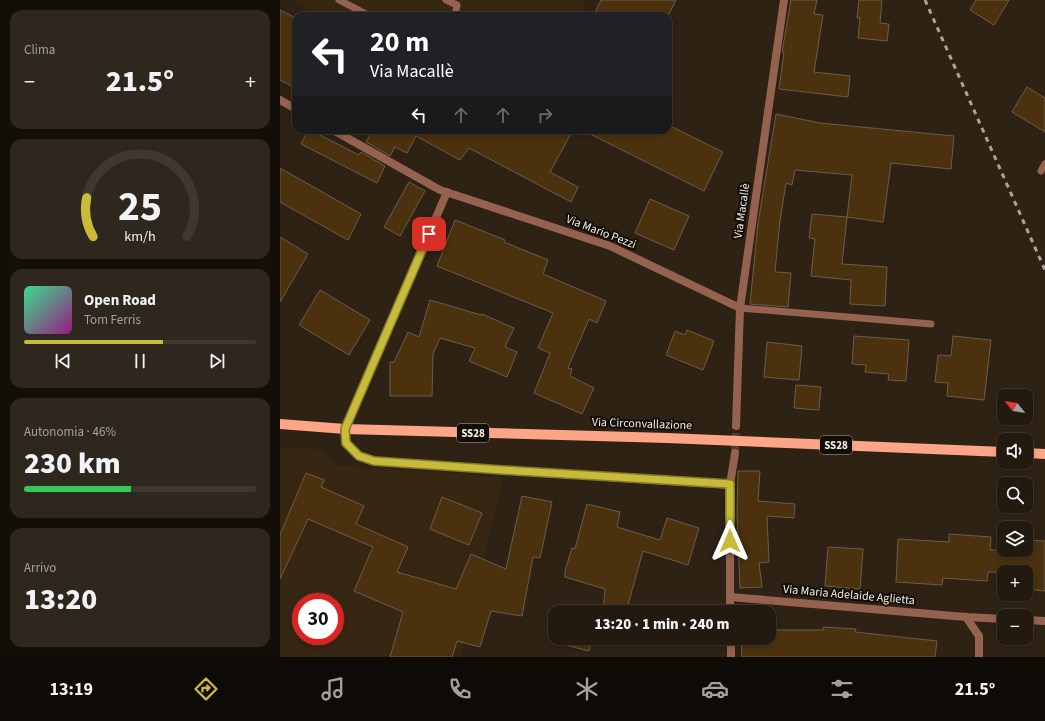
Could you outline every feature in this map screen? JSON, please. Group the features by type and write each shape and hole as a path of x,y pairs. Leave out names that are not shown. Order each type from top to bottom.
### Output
{"main road":[{"name":"Via Circonvallazione","path":"280,424 345,429 667,438 997,452"},
{"path":"1033,453 1045,454"}],"street":[{"name":"Via Macallè","path":"736,426 740,308 784,0"},
{"path":"280,100 292,107"},
{"name":"Via Mario Pezzi","path":"340,134 440,190 610,246 740,308"},
{"path":"447,192 345,429 346,443 359,456 374,461 730,484"},
{"path":"730,605 730,484 735,453"},
{"name":"Via Maria Adelaide Aglietta","path":"730,597 966,618 997,619"},
{"path":"966,618 979,636 979,657"},
{"path":"1033,620 1045,621"},
{"path":"731,645 731,657"}],"lane":[{"path":"339,0 362,12"},
{"path":"446,0 457,5 456,12"},
{"path":"1041,171 1045,164"},
{"path":"740,308 931,324"}],"shaded area":[{"path":"290,0 587,0 581,12 314,12"},
{"path":"280,447 318,449 335,465 503,477 460,657 280,657"}],"building":[{"path":"601,0 676,0 670,12 595,12"},
{"path":"791,0 817,0 814,14 823,15 814,72 850,76 848,97 779,89 784,52 782,52"},
{"path":"859,0 882,0 880,23 889,24 887,41 858,38 860,18 857,18"},
{"path":"976,0 1009,0 994,25 970,10"},
{"path":"280,10 292,16 292,86 280,80"},
{"path":"1027,87 1045,98 1045,132 1012,112"},
{"path":"776,114 820,123 954,136 951,169 891,163 883,222 847,217 852,175 795,170 792,185 786,183 780,220 775,272 791,273 788,307 750,304 758,223"},
{"path":"672,127 723,152 704,191 590,134 672,134"},
{"path":"306,134 318,134 359,155 361,152 385,166 377,183 301,144"},
{"path":"371,134 571,134 550,172 578,187 571,202 469,148 460,160 416,136 407,153 395,147 390,156 366,142"},
{"path":"280,168 361,214 348,240 280,202"},
{"path":"409,182 425,191 400,236 384,227"},
{"path":"650,199 689,216 674,250 635,233"},
{"path":"812,214 847,217 842,264 887,267 885,306 850,304 851,280 811,276 815,239 809,238"},
{"path":"455,220 505,240 504,242 548,260 543,274 606,301 597,323 589,319 568,368 572,369 570,376 594,388 582,414 534,393 550,353 538,348 553,313 437,266"},
{"path":"280,237 308,254 280,302"},
{"path":"320,290 370,320 349,355 299,325"},
{"path":"430,300 481,315 482,314 514,328 505,347 517,352 507,377 469,361 475,348 440,338 433,354 432,396 390,396 390,362 394,362 408,332 419,337"},
{"path":"687,330 714,341 703,370 666,355 675,331 685,335"},
{"path":"854,336 909,340 906,381 888,380 889,374 865,372 866,365 852,364"},
{"path":"953,336 991,340 984,400 947,396 948,383 935,382 938,355 951,356"},
{"path":"767,342 802,346 799,380 764,377"},
{"path":"796,385 821,387 819,410 794,408"},
{"path":"738,471 760,471 758,501 795,504 794,518 767,516 769,562 759,563 762,587 740,588 737,515"},
{"path":"306,473 324,480 321,487 364,506 356,524 408,547 397,572 456,589 471,554 506,569 522,496 552,502 540,558 533,557 522,616 491,611 480,647 457,641 452,657 390,657 403,612 354,591 373,547 308,519 280,579 280,535"},
{"path":"442,497 482,513 469,545 430,529"},
{"path":"587,504 620,512 617,527 660,540 667,518 699,528 688,565 643,551 628,605 604,605 605,589 565,577 565,571 572,548 575,549"},
{"path":"949,534 991,537 990,550 997,550 997,557 1033,557 1033,540 1045,541 1045,591 1033,590 1033,565 997,565 997,572 988,572 987,581 943,578 942,585 896,582 898,539 949,542"},
{"path":"828,547 863,549 860,589 825,586"},
{"path":"823,627 856,629 855,632 937,641 935,657 742,657 741,645 776,645 776,630 823,630"},
{"path":"566,645 590,645 589,651"}],"tunnel":[{"path":"735,453 736,426"}],"railway":[{"path":"925,0 1045,270"}],"route":[{"path":"429,234 345,429 346,443 359,456 374,461 730,484 730,541"}]}
